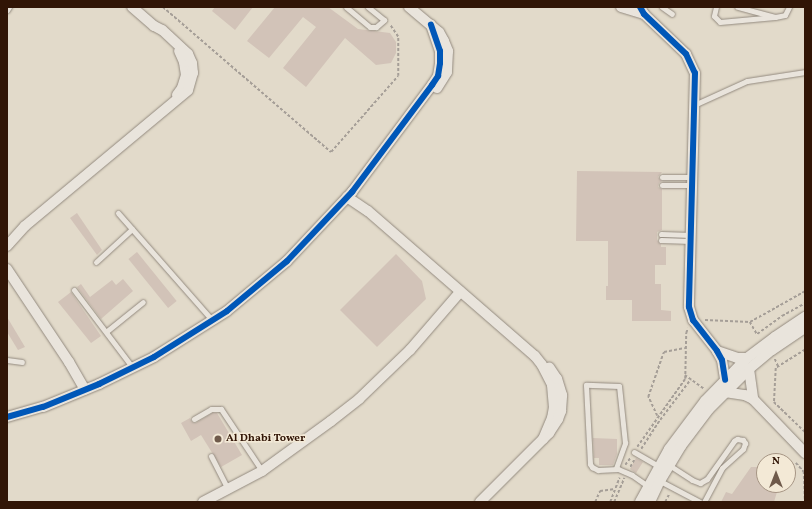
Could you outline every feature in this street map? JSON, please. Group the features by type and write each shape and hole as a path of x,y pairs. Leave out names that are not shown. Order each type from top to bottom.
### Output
{"street":[{"path":"7,246 25,226 149,122 179,93 186,75 184,62 178,50 132,7"},
{"path":"7,417 43,407 81,391 133,368 180,342 248,295 287,261 349,194 424,98 438,76 440,50 431,25 409,7"},
{"path":"621,7 642,10 682,50 692,63 694,73 694,105 689,307 693,320 717,351 724,370 725,380"},
{"path":"349,194 534,356 548,374 554,396 552,418 543,439 480,502"},
{"path":"7,237 25,226"},
{"path":"7,269 67,359 81,391"},
{"path":"204,502 262,471 331,421 386,375 410,350 460,292"},
{"path":"640,502 658,466 686,424 711,394 747,358 805,317"},
{"path":"650,502 669,465 695,427 725,392 772,350 805,328"},
{"path":"717,351 727,356 747,358"},
{"path":"749,369 753,399"},
{"path":"725,392 744,395 753,399 805,453"}],"lane":[{"path":"346,7 370,27 376,27 384,20 368,7"},
{"path":"662,7 672,14"},
{"path":"716,7 714,16 720,22 785,15 789,7"},
{"path":"737,7 774,17"},
{"path":"694,105 747,81 805,72"},
{"path":"662,177 692,181"},
{"path":"662,185 692,181"},
{"path":"118,214 212,321"},
{"path":"96,262 132,229"},
{"path":"662,234 691,238"},
{"path":"662,240 691,238"},
{"path":"74,290 133,368"},
{"path":"107,332 143,302"},
{"path":"7,360 22,362"},
{"path":"616,468 624,443 619,386 586,385 590,464 598,470 616,468 648,486"},
{"path":"194,419 212,409 221,410 262,471"},
{"path":"669,465 692,480 700,483 707,479 734,440 743,440 745,443 743,449 722,468 704,502"},
{"path":"636,453 658,466"},
{"path":"211,456 228,489"},
{"path":"660,481 700,502"}],"path":[{"path":"162,7 331,152 398,76 398,36 393,28 384,20"},
{"path":"610,502 624,472 657,416 684,379 686,333 693,320 750,322 805,291"},
{"path":"750,322 757,334 782,316 805,303"},
{"path":"657,416 648,397 662,354 664,352 685,348"},
{"path":"805,350 776,368 774,402 805,432"},
{"path":"685,375 711,394"},
{"path":"614,502 624,472 636,453 691,379"},
{"path":"796,463 804,472 805,499"},
{"path":"595,502 600,490 615,489"}],"building":[{"path":"215,7 253,7 235,30 212,11"},
{"path":"275,7 328,7 358,29 390,33 396,42 396,53 391,63 376,65 345,38 306,87 283,68 316,27 303,17 269,58 247,41"},
{"path":"577,171 662,172 658,177 662,181 659,183 658,187 662,189 662,230 657,232 657,240 661,244 661,247 666,247 666,265 655,265 655,284 661,284 661,310 671,311 671,321 632,321 632,300 606,300 606,286 608,286 608,241 576,241"},
{"path":"77,213 102,250 97,255 70,218"},
{"path":"137,252 177,301 168,308 128,259"},
{"path":"396,254 422,281 426,299 377,347 340,310"},
{"path":"123,279 133,291 101,319 77,287 81,284 90,297 112,280 116,285"},
{"path":"71,292 101,336 91,343 58,302"},
{"path":"7,317 25,347 18,350 7,332"},
{"name":"Al Dhabi Tower","path":"212,413 217,413 242,455 221,467 201,435 191,441 181,423 190,418 192,422 196,423"},
{"path":"593,438 617,439 617,454 613,465 599,465 599,458 594,458"},
{"path":"636,458 643,462 636,473 630,469"},
{"path":"751,467 756,467 756,493 777,493 774,502 721,502 726,492 732,494"}],"cycle path":[{"path":"640,7 644,14 686,54 695,73 689,307 693,320 717,351 722,360 725,380"},
{"path":"7,417 43,407 99,384 154,357 227,311 287,261 352,192 438,76 440,51 431,25"}],"place":[{"name":"Al Dhabi Tower","path":"218,439"}]}
